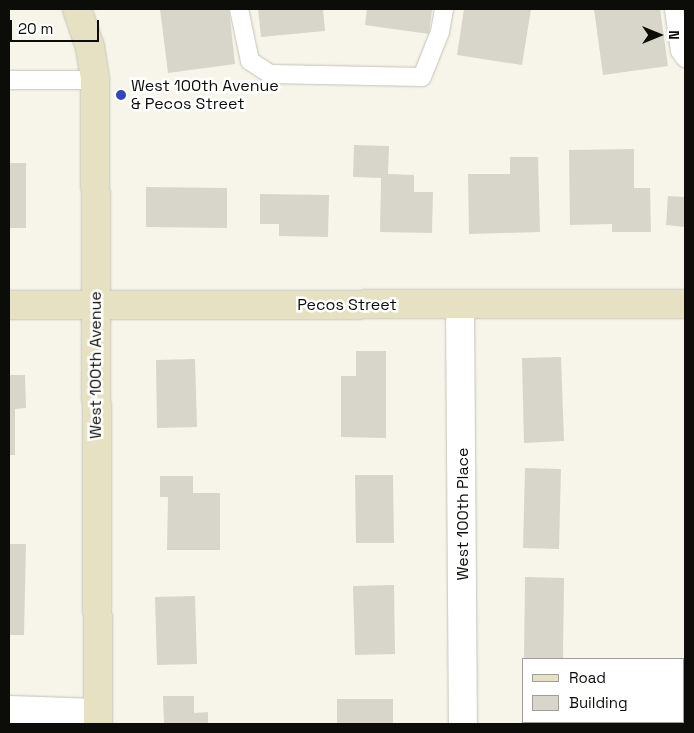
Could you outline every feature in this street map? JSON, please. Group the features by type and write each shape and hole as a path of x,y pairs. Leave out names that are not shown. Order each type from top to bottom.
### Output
{"street":[{"name":"West 100th Avenue","path":"77,9 90,47 95,80 98,719"},
{"name":"Pecos Street","path":"9,305 685,304"},
{"name":"West 100th Place","path":"460,305 463,724"},
{"path":"9,710 98,719"}],"lane":[{"path":"239,9 250,61 270,74 422,77 440,32 444,9"},
{"path":"674,9 680,51 685,58"},
{"path":"9,80 95,80"}],"building":[{"path":"160,9 229,9 235,64 168,73"},
{"path":"258,9 323,9 325,31 261,37"},
{"path":"367,9 432,9 429,34 365,25"},
{"path":"464,9 531,9 522,65 457,55"},
{"path":"594,9 660,9 668,66 603,75"},
{"path":"354,145 389,146 388,174 414,175 414,192 433,192 432,233 380,232 381,178 353,177"},
{"path":"634,149 634,188 650,188 651,232 612,232 612,224 570,225 569,150"},
{"path":"510,157 538,157 540,232 469,234 468,174 510,174"},
{"path":"9,163 26,163 26,228 9,228"},
{"path":"146,187 227,188 227,228 146,227"},
{"path":"260,194 329,195 328,237 279,236 279,224 260,224"},
{"path":"668,196 685,197 685,227 666,225"},
{"path":"356,351 386,351 386,438 341,437 341,376 356,376"},
{"path":"561,357 564,441 524,443 522,358"},
{"path":"195,359 197,427 157,428 156,360"},
{"path":"9,375 25,375 26,408 15,409 15,455 9,455"},
{"path":"525,468 561,469 559,549 523,548"},
{"path":"355,475 393,475 394,543 356,543"},
{"path":"160,476 193,476 193,493 220,493 220,550 167,550 168,497 160,497"},
{"path":"9,544 26,544 24,635 9,635"},
{"path":"525,577 564,578 563,658 524,658"},
{"path":"394,585 395,654 355,655 353,586"},
{"path":"195,596 197,664 157,665 155,597"},
{"path":"163,696 194,696 194,713 208,712 208,724 164,724"},
{"path":"337,699 393,699 393,724 337,724"},
{"path":"521,722 561,723 561,724 521,724"}],"place":[{"name":"West 100th Avenue & Pecos Street","path":"121,95"}]}
